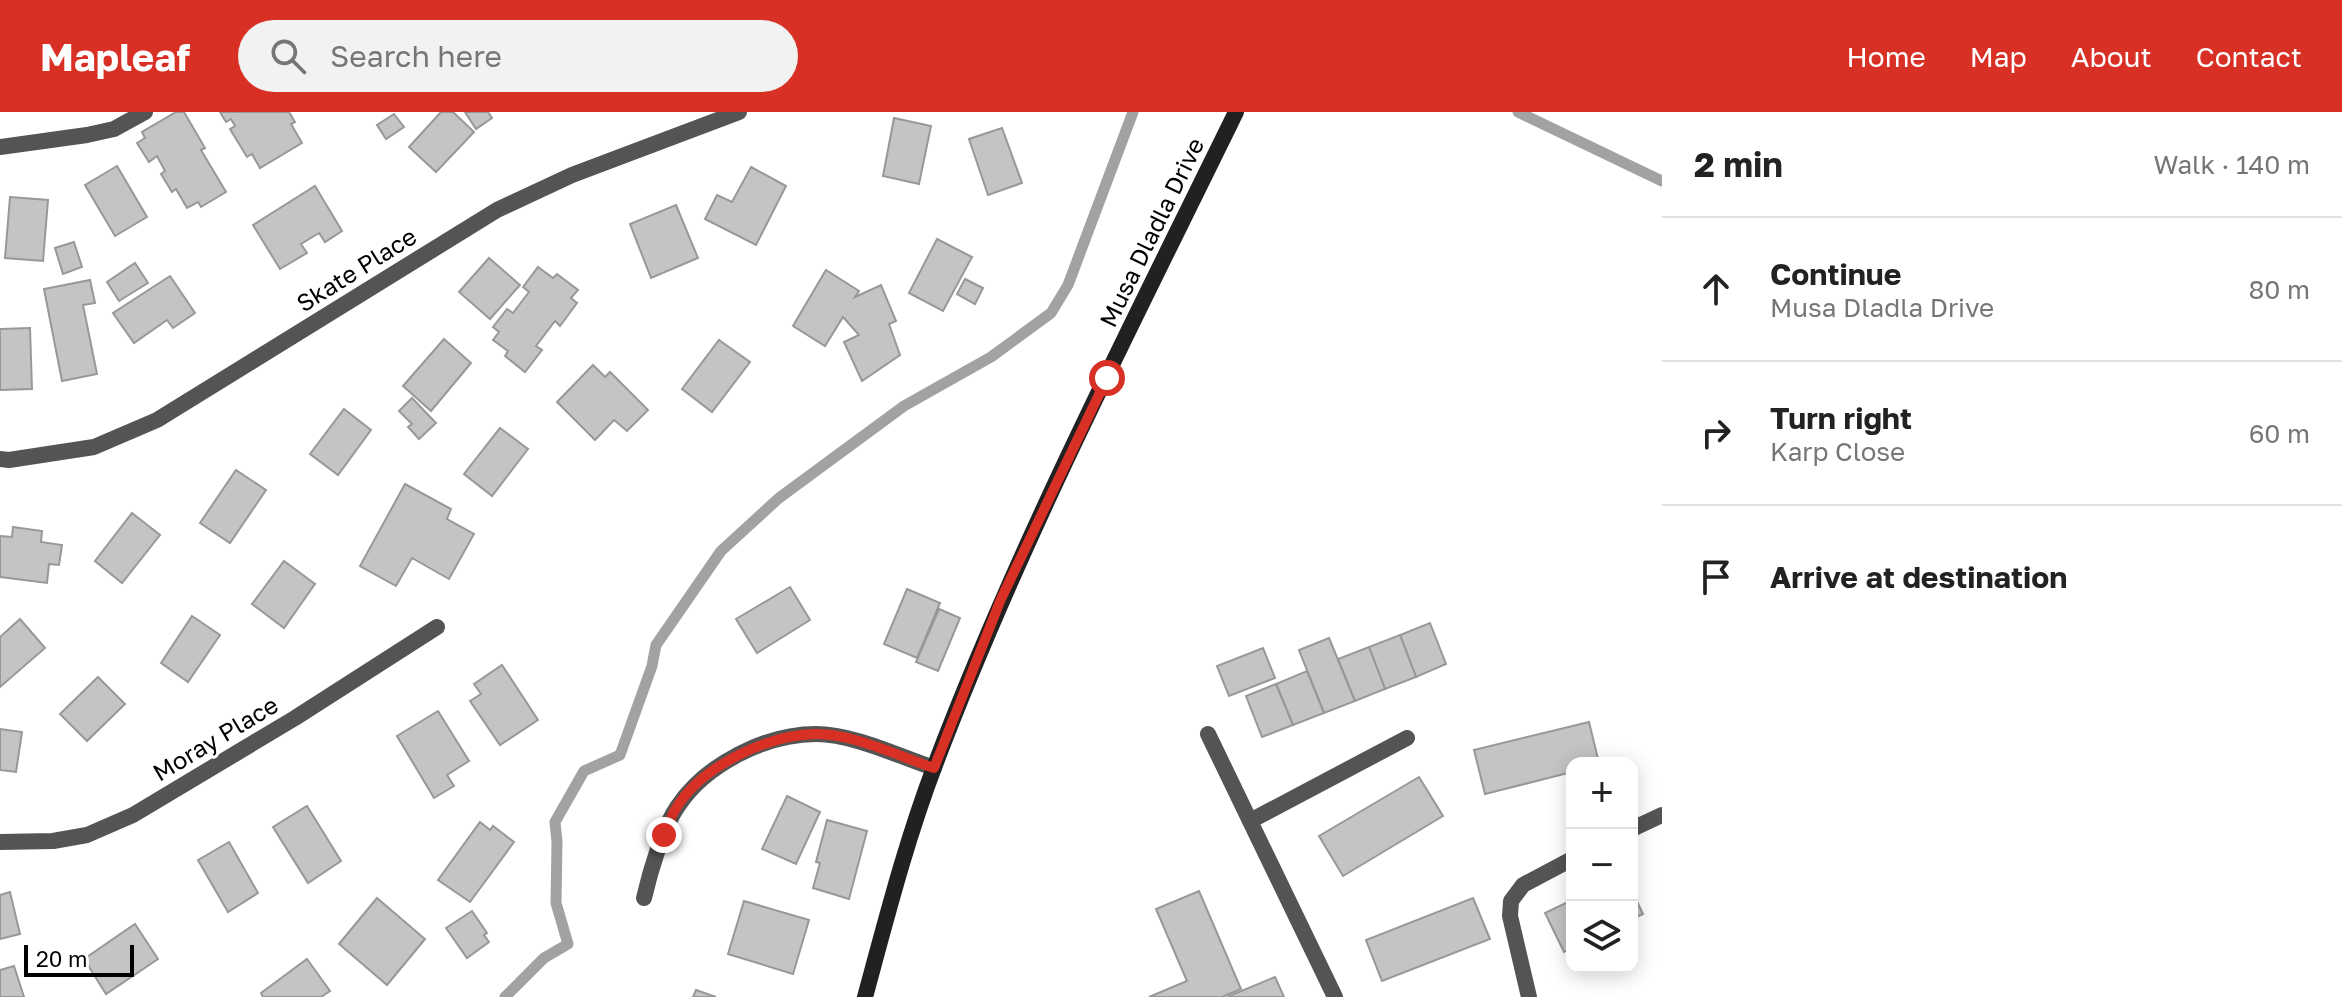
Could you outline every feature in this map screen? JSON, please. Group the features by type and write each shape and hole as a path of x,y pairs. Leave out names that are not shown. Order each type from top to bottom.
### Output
{"street":[{"path":"0,147 114,129 145,112"},
{"name":"Skate Place","path":"0,459 94,447 157,420 497,210 572,175 739,112"},
{"name":"Musa Dladla Drive","path":"865,997 892,898 934,768 1001,599 1236,112"},
{"name":"Moray Place","path":"0,842 53,841 87,835 121,821 295,718 437,627"},
{"path":"644,898 676,807 694,786 722,764 752,749 780,739 816,734 851,739 934,768"},
{"path":"1208,734 1335,997"},
{"path":"1250,821 1407,738"},
{"path":"1638,826 1662,815"},
{"path":"1529,997 1510,916 1511,901 1523,885 1566,862"}],"building":[{"path":"176,112 184,112 205,148 201,150 226,192 201,207 198,202 187,208 176,189 172,192 161,174 165,171 157,156 149,162 137,143 145,138 142,132"},
{"path":"220,112 289,112 295,122 291,124 302,143 260,168 252,154 247,157 230,129 235,126 231,119 226,122"},
{"path":"441,112 453,112 474,132 436,172 409,147"},
{"path":"465,112 488,112 492,118 476,129"},
{"path":"394,114 404,127 386,139 377,125"},
{"path":"894,118 931,126 919,184 883,176"},
{"path":"1002,128 1022,183 988,195 969,139"},
{"path":"117,166 147,217 115,236 85,185"},
{"path":"751,167 786,186 756,245 705,219 717,195 732,202"},
{"path":"315,186 342,231 325,242 319,233 301,244 307,253 280,269 253,225"},
{"path":"10,197 48,200 43,261 5,258"},
{"path":"676,205 698,258 651,278 630,224"},
{"path":"937,239 972,257 943,311 909,293"},
{"path":"74,242 82,267 63,274 55,248"},
{"path":"489,258 520,285 490,319 459,292"},
{"path":"135,263 148,283 119,301 107,282"},
{"path":"538,267 553,278 557,274 578,290 571,298 577,303 560,326 555,321 536,346 542,350 525,372 505,356 508,351 493,340 499,332 493,327 507,309 513,313 529,292 523,287"},
{"path":"826,270 859,291 855,297 881,285 896,321 889,324 900,355 862,381 844,342 859,335 843,317 825,346 793,326"},
{"path":"170,276 195,313 173,328 167,320 134,343 113,313"},
{"path":"965,279 983,288 975,304 957,294"},
{"path":"90,280 95,303 83,305 97,374 62,381 44,289"},
{"path":"30,328 32,389 0,390 0,329"},
{"path":"444,339 471,363 431,411 403,386"},
{"path":"719,340 750,362 712,412 682,389"},
{"path":"593,365 605,377 610,372 648,410 627,431 614,420 595,440 557,402"},
{"path":"412,398 436,423 419,439 408,427 412,424 399,411"},
{"path":"344,409 371,430 338,475 310,454"},
{"path":"500,428 528,449 492,496 464,474"},
{"path":"236,470 266,490 230,543 200,523"},
{"path":"405,484 451,509 447,519 474,534 449,579 412,558 396,586 360,566"},
{"path":"132,513 160,535 122,583 95,561"},
{"path":"13,527 42,531 41,542 62,545 59,565 49,564 47,583 0,577 0,536 12,537"},
{"path":"284,561 315,584 284,628 252,604"},
{"path":"790,587 810,620 757,653 736,619"},
{"path":"907,589 940,603 917,658 884,644"},
{"path":"939,609 960,618 938,671 916,662"},
{"path":"192,616 220,635 188,682 161,663"},
{"path":"20,619 45,648 0,687 0,637"},
{"path":"1430,623 1446,664 1416,677 1400,635"},
{"path":"1400,635 1416,677 1385,689 1369,647"},
{"path":"1329,638 1355,701 1324,713 1299,650"},
{"path":"1369,647 1385,689 1355,701 1338,659"},
{"path":"1263,648 1275,678 1229,696 1217,666"},
{"path":"502,665 538,720 500,745 470,701 481,694 474,684"},
{"path":"1307,671 1324,713 1293,725 1276,684"},
{"path":"98,677 125,704 87,741 60,714"},
{"path":"1276,684 1293,725 1262,737 1246,696"},
{"path":"438,711 469,761 447,775 454,786 434,798 397,736"},
{"path":"1589,722 1598,757 1566,757 1566,774 1485,794 1474,750"},
{"path":"0,729 22,732 16,772 0,770"},
{"path":"1419,777 1443,816 1343,876 1319,836"},
{"path":"787,796 820,812 796,864 762,849"},
{"path":"307,806 341,861 308,883 273,827"},
{"path":"827,820 867,831 849,899 813,888"},
{"path":"480,822 490,830 493,826 514,842 470,902 438,880"},
{"path":"229,842 258,893 228,912 198,860"},
{"path":"1199,891 1241,989 1222,997 1149,997 1187,981 1156,909"},
{"path":"10,892 20,934 0,939 0,895"},
{"path":"377,898 425,939 387,985 339,944"},
{"path":"1473,898 1490,939 1382,981 1366,940"},
{"path":"744,901 809,920 793,974 728,954"},
{"path":"1566,903 1566,951 1564,952 1545,913"},
{"path":"472,911 487,933 484,935 489,942 467,958 446,928"},
{"path":"135,924 158,959 106,994 84,959"},
{"path":"307,959 330,991 321,997 263,997 261,993"},
{"path":"14,966 24,997 0,997 0,970"},
{"path":"1275,977 1284,997 1227,997"},
{"path":"696,990 716,997 693,997"}],"waterway":[{"path":"505,997 544,958 568,944 556,903 555,822 584,771 620,755 652,666 656,645 721,551 779,498 904,406 991,357 1051,313 1068,285 1133,112"},
{"path":"1518,112 1662,181"}],"route":[{"path":"664,835 676,807 694,786 722,764 780,739 816,734 851,739 934,768 1001,599 1107,378"}]}
